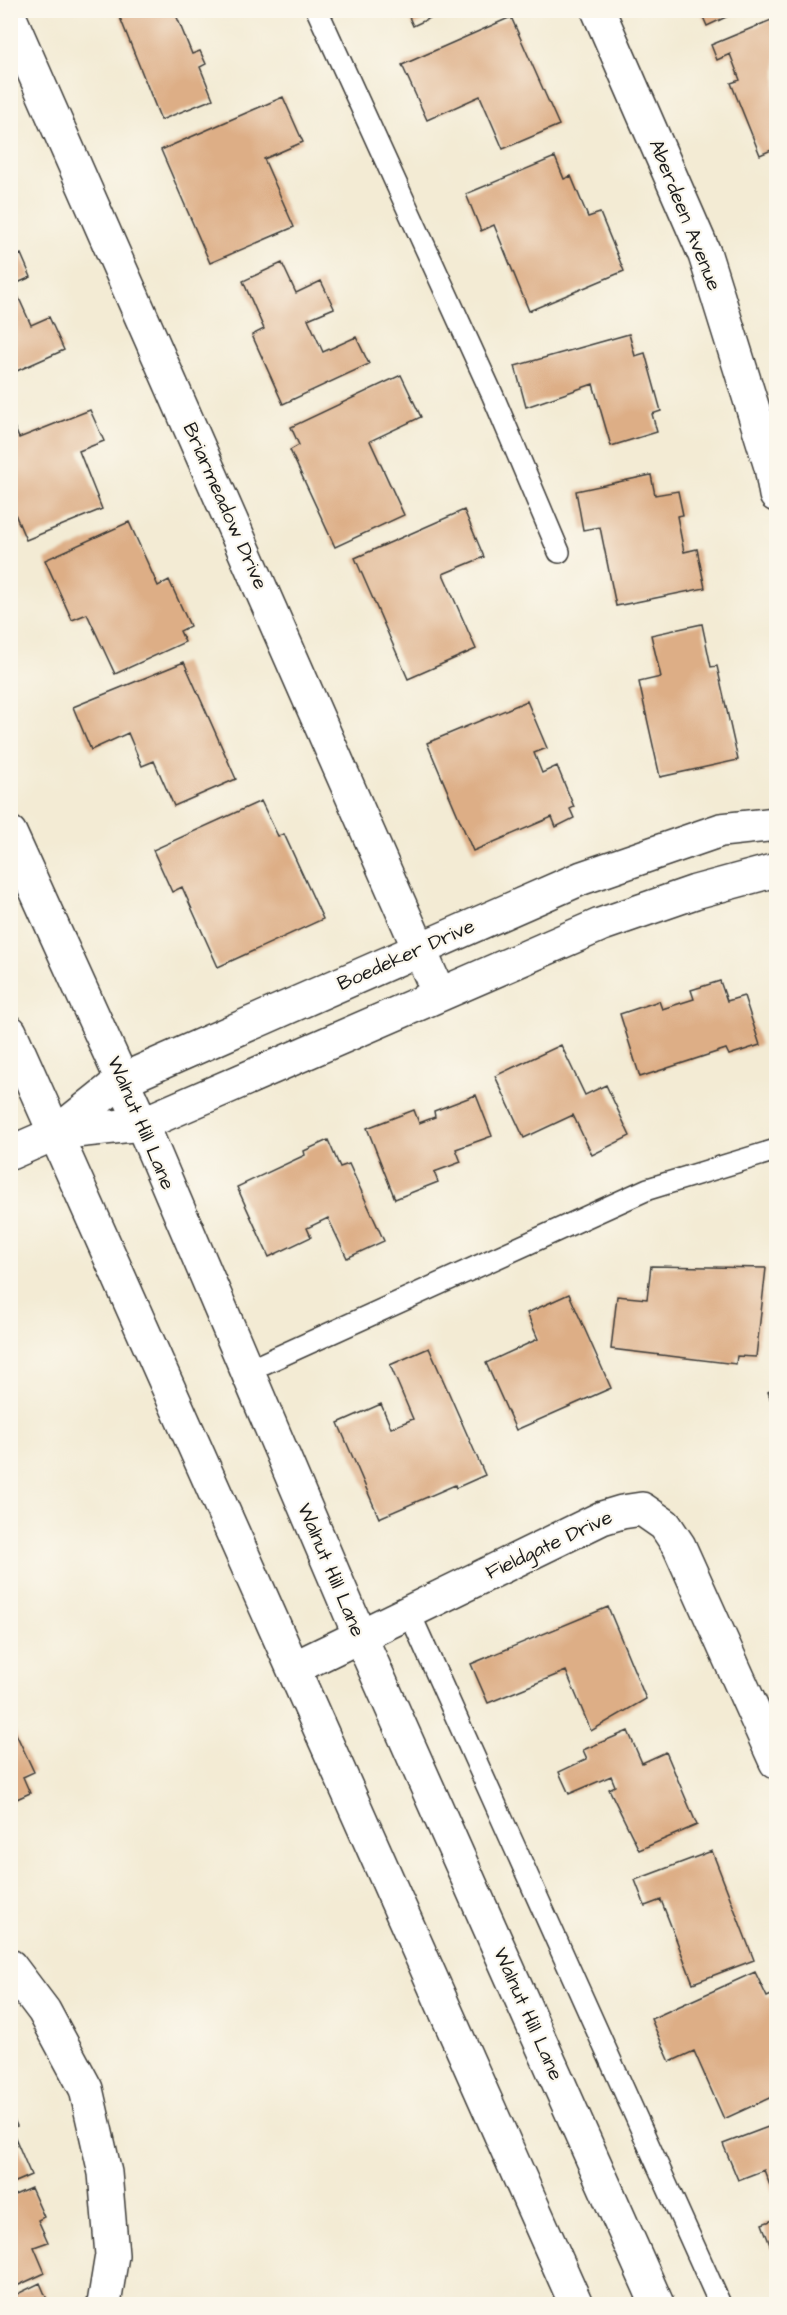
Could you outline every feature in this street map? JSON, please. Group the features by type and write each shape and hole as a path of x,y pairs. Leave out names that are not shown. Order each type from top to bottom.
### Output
{"street":[{"name":"Aberdeen Avenue","path":"598,10 705,255 771,467 777,495"},
{"name":"Briarmeadow Drive","path":"10,18 440,994"},
{"name":"Boedeker Drive","path":"10,1153 56,1133 122,1080 582,878 721,830 777,824"},
{"name":"Walnut Hill Lane","path":"10,833 142,1124 360,1636 657,2304"},
{"name":"Boedeker Drive","path":"56,1133 142,1124 600,925 695,892 777,870"},
{"path":"10,1032 576,2304"},
{"name":"Fieldgate Drive","path":"294,1668 602,1518 642,1509 665,1525 679,1546 777,1762"},
{"path":"10,1966 44,2011 86,2089 105,2173 110,2231 112,2255 104,2304"}],"lane":[{"path":"317,10 488,385 559,552"},
{"path":"247,1371 648,1189 777,1150"},
{"path":"409,1612 720,2304"}],"building":[{"path":"117,10 174,10 192,54 200,51 206,64 200,67 213,99 161,120"},
{"path":"406,10 447,10 413,26"},
{"path":"700,10 741,10 707,26"},
{"path":"511,17 559,125 503,149 480,96 427,120 402,65"},
{"path":"776,18 776,148 760,155 731,83 740,80 730,54 717,60 711,45"},
{"path":"283,97 303,142 264,159 294,227 210,263 161,150"},
{"path":"555,157 564,179 571,176 588,217 600,213 624,271 529,311 494,225 481,231 466,194"},
{"path":"21,254 31,277 13,285 31,325 49,317 64,350 10,374 10,259"},
{"path":"282,263 296,293 321,281 334,308 308,319 323,352 356,337 369,364 283,404 252,335 264,329 243,281"},
{"path":"629,334 635,356 645,353 661,411 652,414 657,432 611,446 593,384 526,407 515,366"},
{"path":"401,375 421,417 370,441 404,515 335,547 290,450 299,445 291,427"},
{"path":"90,410 104,441 79,451 102,509 26,540 10,502 10,417 19,438"},
{"path":"651,475 655,495 678,491 683,515 677,516 684,552 697,549 705,588 616,606 600,527 583,530 576,491"},
{"path":"464,510 484,557 443,574 476,649 408,679 355,558"},
{"path":"129,522 158,586 169,580 190,626 180,631 185,642 115,674 87,614 72,620 45,560"},
{"path":"702,624 711,667 717,666 738,760 660,777 639,682 661,677 651,635"},
{"path":"184,662 236,779 174,806 154,761 142,766 128,733 91,750 73,707"},
{"path":"527,701 547,748 534,753 542,773 557,766 574,807 570,809 574,818 556,827 552,817 473,851 427,743"},
{"path":"261,801 278,836 284,834 323,919 218,967 182,887 172,892 153,850"},
{"path":"720,981 727,1001 744,996 760,1045 729,1055 726,1049 640,1077 620,1014 659,1001 662,1009 694,999 691,990"},
{"path":"561,1045 585,1095 606,1085 630,1136 592,1155 573,1115 524,1138 495,1076"},
{"path":"476,1095 492,1136 456,1149 461,1162 434,1172 438,1182 395,1199 367,1128 414,1110 419,1123 435,1117 434,1111"},
{"path":"328,1140 340,1167 349,1164 384,1241 347,1258 328,1218 307,1228 311,1237 269,1257 237,1187 305,1155 304,1151"},
{"path":"651,1266 766,1268 756,1357 737,1356 736,1364 611,1349 617,1296 647,1299"},
{"path":"569,1294 611,1388 516,1430 486,1363 538,1339 527,1313"},
{"path":"429,1348 485,1475 456,1488 455,1485 379,1518 338,1423 381,1404 391,1428 413,1419 390,1365"},
{"path":"776,1388 776,1416 768,1392"},
{"path":"608,1607 646,1699 591,1731 566,1671 488,1703 471,1664"},
{"path":"10,1721 34,1772 23,1777 30,1793 10,1802"},
{"path":"628,1731 642,1763 666,1752 697,1825 639,1850 609,1789 615,1786 611,1776 569,1794 559,1772 587,1759 583,1750"},
{"path":"712,1851 754,1960 693,1983 661,1900 645,1906 635,1880"},
{"path":"755,1972 767,1997 776,1993 776,2095 724,2119 694,2051 670,2062 651,2019"},
{"path":"10,2111 17,2126 11,2128 31,2175 10,2184"},
{"path":"776,2124 776,2201 764,2170 738,2180 723,2144"},
{"path":"31,2188 44,2217 38,2220 48,2242 34,2247 45,2273 10,2289 10,2197"},
{"path":"776,2219 776,2248 772,2250 762,2224"},
{"path":"40,2283 49,2304 10,2304 15,2300 13,2296"}]}
